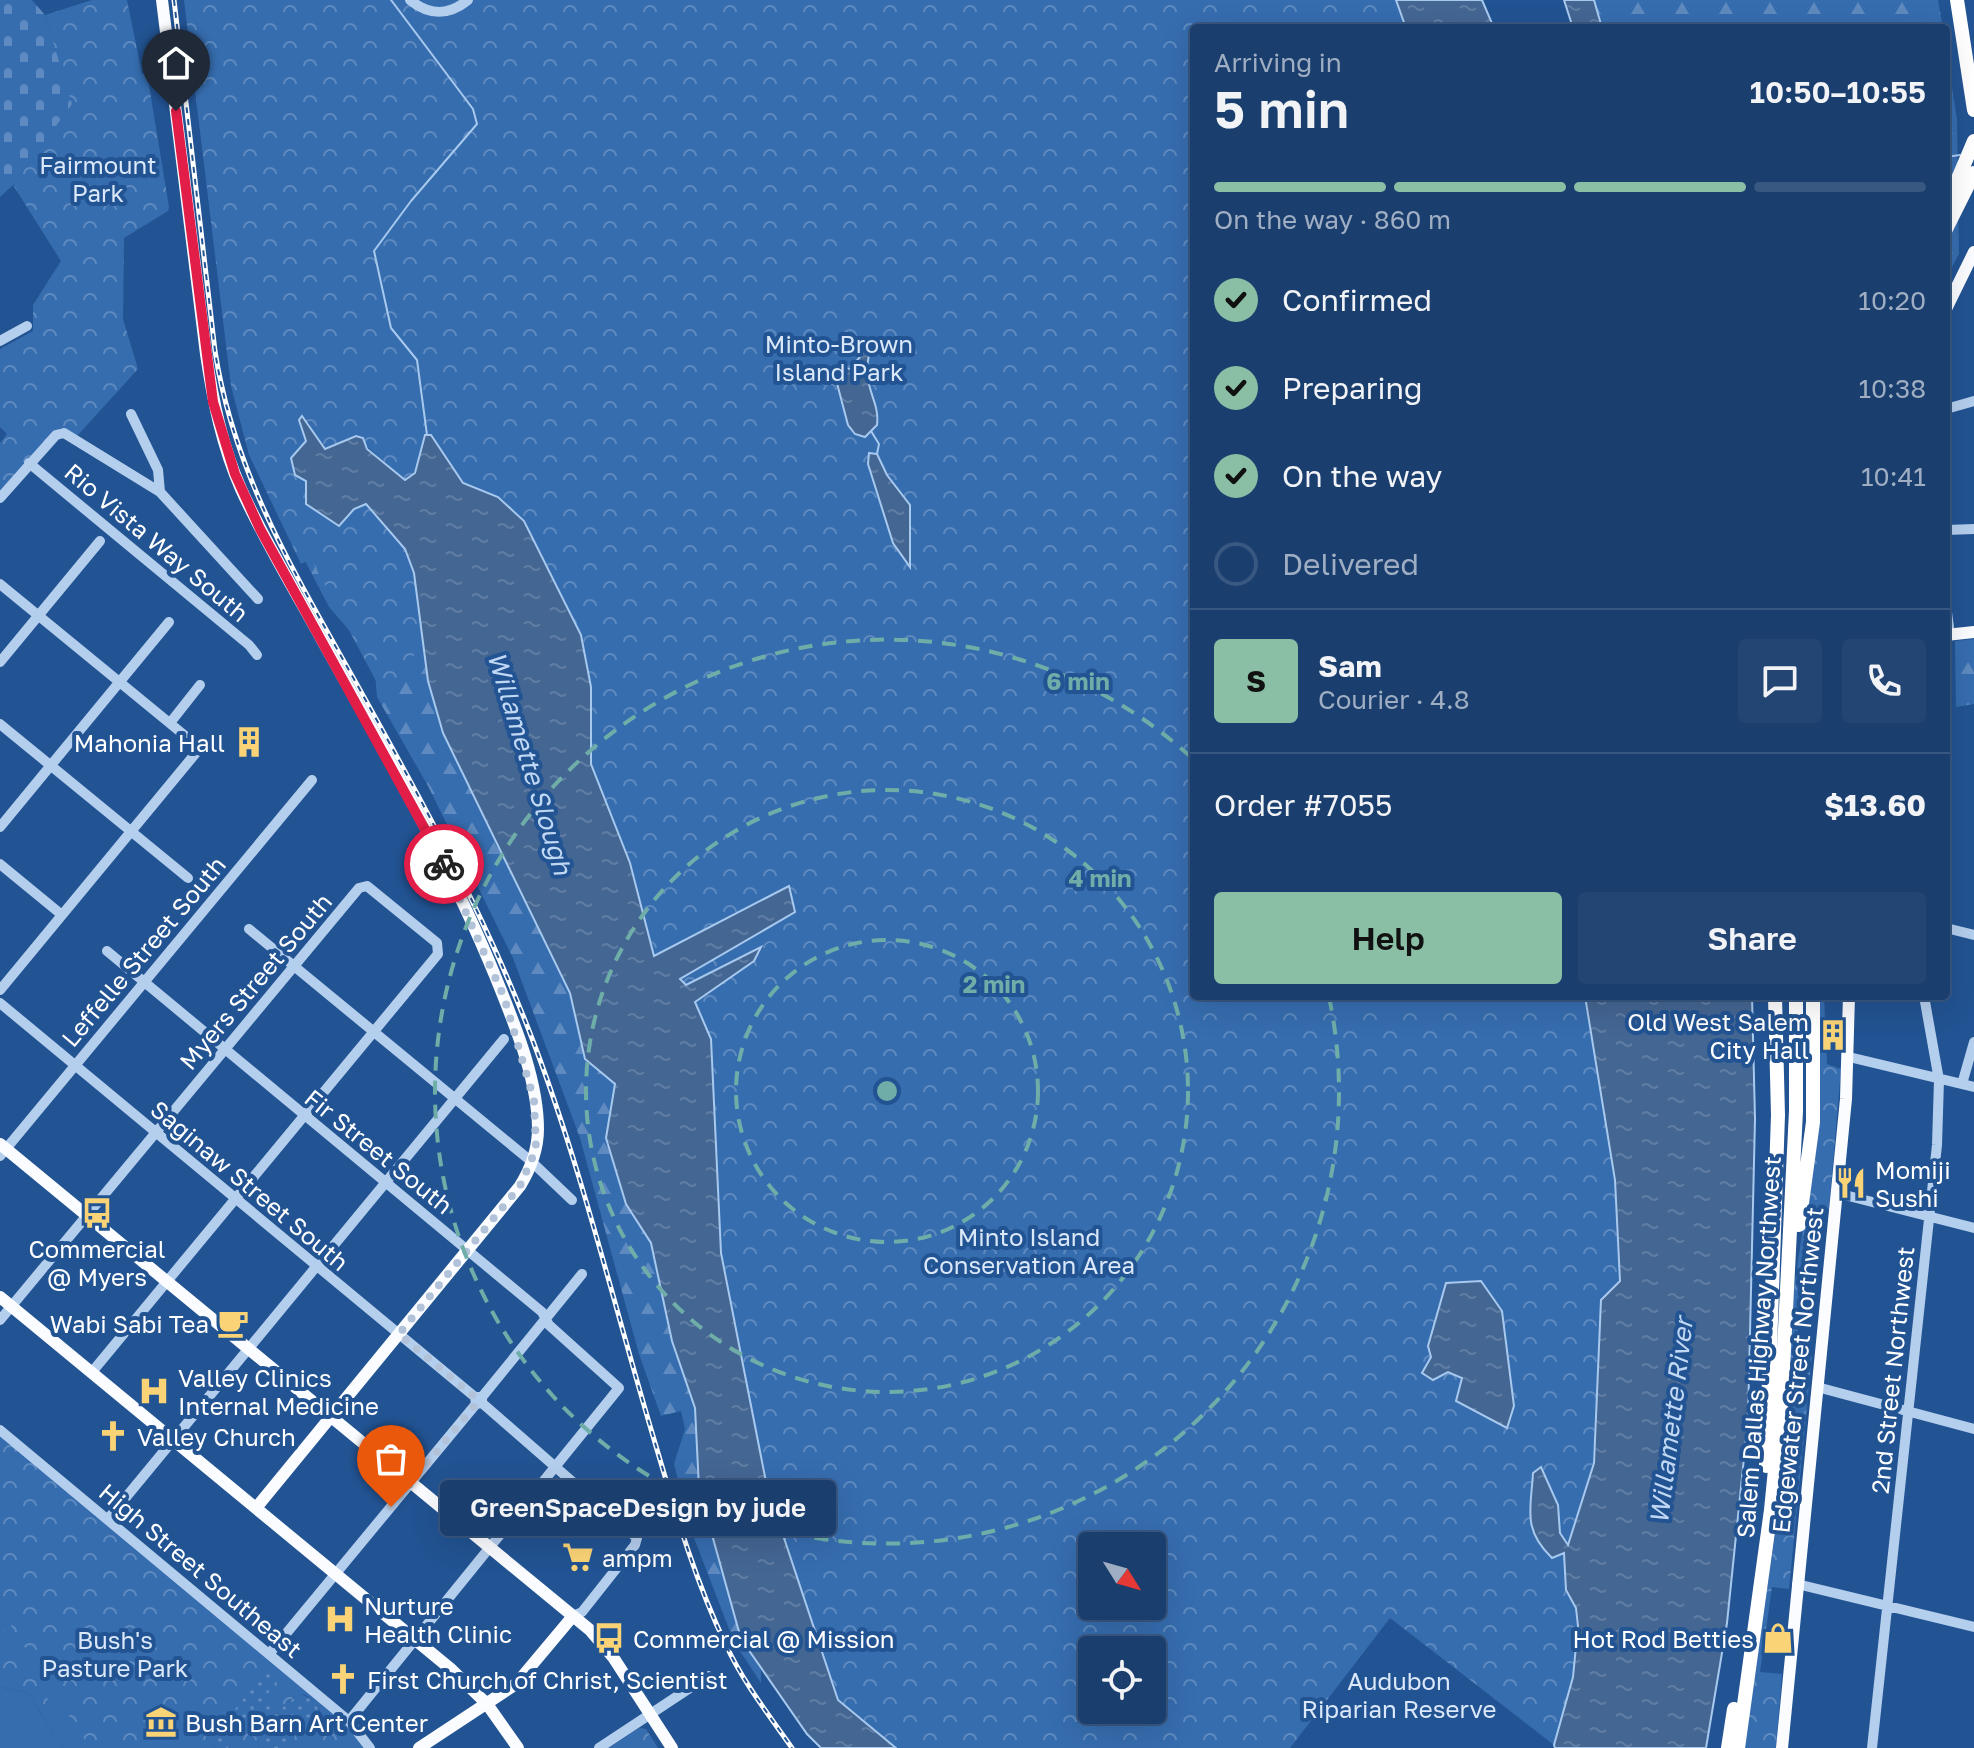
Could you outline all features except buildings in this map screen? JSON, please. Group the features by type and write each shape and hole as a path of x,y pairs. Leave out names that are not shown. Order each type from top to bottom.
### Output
{"highway":[{"path":"1957,0 1974,110"},
{"path":"1950,198 1974,141"},
{"path":"1950,221 1974,173"},
{"name":"Salem Dallas Highway Northwest","path":"1728,1748 1756,1559 1769,1432 1778,1115 1775,1000"},
{"name":"Salem Dallas Highway Northwest","path":"1738,1748 1774,1482 1789,1276 1796,1111 1796,1000"},
{"path":"1789,1276 1813,1122 1813,1000"}],"main road":[{"path":"162,0 208,369 226,446 260,529 417,811 477,932 509,1011 532,1088 538,1125 532,1162 520,1186 256,1508"},
{"path":"1950,301 1973,254 1974,242"},
{"path":"1950,635 1974,632"},
{"name":"Edgewater Street Northwest","path":"1782,1748 1837,1193 1849,1057 1849,1000"},
{"path":"2,1149 87,1215 569,1613 607,1649 672,1748"},
{"path":"0,1297 416,1641 487,1704 518,1748"},
{"path":"419,1748 516,1684 569,1613"}],"street":[{"path":"410,0 437,13 451,11 468,0"},
{"path":"0,341 27,326"},
{"path":"1950,408 1974,401"},
{"path":"131,414 158,470 160,492"},
{"path":"0,498 29,463 61,432 160,492 258,599"},
{"name":"Rio Vista Way South","path":"29,463 246,642 257,655"},
{"path":"1950,530 1974,529"},
{"path":"0,662 100,541"},
{"path":"0,584 200,748 0,990"},
{"path":"0,827 169,622"},
{"path":"170,723 200,685"},
{"path":"0,724 188,878"},
{"name":"Leffelle Street South","path":"2,1149 312,780"},
{"path":"0,864 62,915"},
{"name":"Myers Street South","path":"0,1320 293,965 359,888 365,885 437,943 440,950 375,1032"},
{"path":"249,929 532,1162 572,1200"},
{"path":"1950,929 1974,935"},
{"name":"Fir Street South","path":"107,951 542,1312 619,1388 556,1468"},
{"name":"2nd Street Northwest","path":"1872,1748 1909,1412 1939,1080 1925,1000"},
{"name":"Saginaw Street South","path":"0,1003 479,1400 637,1540 579,1615 569,1613"},
{"path":"92,1372 375,1032"},
{"path":"108,1519 504,1039"},
{"path":"1962,1084 1974,1042"},
{"path":"1849,1057 1974,1087"},
{"path":"1837,1193 1974,1228"},
{"path":"270,1653 582,1274"},
{"path":"1817,1387 1974,1429"},
{"name":"High Street Southeast","path":"0,1430 270,1653 349,1721 370,1748"},
{"path":"349,1721 556,1468"},
{"path":"1797,1584 1974,1627"},
{"path":"599,1748 708,1676"}],"green space":[{"path":"0,0 32,0 45,15 73,104 13,185 0,197"},
{"name":"Fairmount Park","path":"92,0 127,0 142,74 147,73 169,207 168,211 124,238 123,319 138,369 77,436 60,428 0,490 0,443 7,434 0,427 0,349 33,331 33,305 61,261 13,185 72,104 45,15"},
{"name":"Minto-Brown Island Park","path":"184,0 1396,0 1405,24 1190,24 1190,1000 1586,1000 1615,1180 1620,1281 1601,1301 1593,1463 1568,1546 1566,1590 1576,1608 1578,1626 1573,1677 1554,1745 1390,1618 1290,1748 896,1748 838,1700 767,1487 721,1253 711,1039 654,957 630,863 591,764 591,687 581,635 524,521 498,497 463,483 431,435 425,435 415,473 405,480 355,436 325,449 316,440 309,423 299,420 306,441 306,481 354,509 366,504 373,507 405,549 414,573 424,643 383,694 311,559 301,564 249,455 231,386"},
{"path":"1594,0 1938,0 1942,24 1601,24"},
{"path":"1950,75 1957,119 1959,254 1950,271"},
{"path":"415,473 419,607 428,681 570,993 585,1059 615,1084 606,1138 626,1204 651,1243 672,1341 695,1408 700,1489 741,1639 761,1670 761,1683 734,1642 691,1530 674,1464 685,1429 681,1411 661,1416 639,1354 580,1138 513,958 428,786 377,697 374,659 329,607 303,557"},
{"path":"1974,639 1974,704 1956,707 1955,641"},
{"path":"1816,1000 1824,1000 1827,1064 1841,1069 1829,1209 1815,1208 1801,1287 1797,1345 1800,1352 1812,1355 1789,1589 1772,1587 1760,1672 1782,1674 1776,1748 1744,1748 1779,1507 1794,1289 1811,1172"},
{"name":"Bush's Pasture Park","path":"0,1434 343,1720 366,1748 290,1748 298,1729 309,1723 318,1730 320,1711 308,1697 298,1695 277,1714 262,1700 278,1682 266,1671 235,1709 200,1730 216,1748 63,1748 28,1693 0,1687"},
{"path":"0,1609 90,1748 80,1748 0,1626"},
{"path":"266,1671 279,1682 289,1702 298,1694 314,1702 319,1711 320,1728 299,1729 290,1748 263,1748 265,1746 240,1724 228,1748 216,1748 200,1730 234,1709"},
{"path":"0,1687 28,1693 63,1748 0,1748"},
{"name":"Bush's Pasture Park","path":"240,1724 265,1745 263,1748 228,1748"},
{"path":"639,1728 646,1729 658,1748 609,1748"}],"water":[{"path":"1396,0 1482,0 1492,24 1405,24"},
{"path":"1564,0 1594,0 1601,24 1572,24"},
{"path":"864,352 869,354 869,385 877,416 877,425 865,437 855,434 848,425 834,372 838,366 850,369"},
{"path":"302,416 325,449 356,436 363,438 367,449 405,480 415,473 425,435 431,435 463,483 498,497 524,521 581,635 591,687 591,764 630,863 654,956 789,886 795,912 680,979 686,985 761,947 754,961 695,1002 711,1039 721,1253 767,1487 838,1700 896,1748 821,1748 807,1734 741,1639 699,1488 695,1408 672,1341 651,1243 626,1204 606,1138 615,1084 585,1059 570,993 443,733 428,681 414,573 405,549 366,504 354,509 339,526 306,504 306,481 295,475 291,458 306,441 299,420"},
{"path":"869,453 877,454 887,475 910,505 910,567 893,543 868,464"},
{"name":"Willamette River","path":"1586,1000 1752,1000 1755,1119 1748,1419 1727,1623 1706,1748 1555,1748 1554,1745 1573,1677 1578,1626 1576,1608 1566,1590 1564,1553 1552,1558 1532,1528 1533,1473 1541,1467 1558,1505 1560,1533 1568,1545 1594,1463 1601,1300 1620,1281 1615,1180"},
{"path":"1481,1281 1502,1311 1514,1406 1507,1428 1456,1401 1462,1378 1448,1372 1433,1380 1422,1373 1431,1357 1428,1346 1446,1283"}],"waterway":[{"name":"Willamette Slough","path":"391,0 473,109 477,124 411,201 374,251 391,328 417,360 427,435"},
{"path":"1950,156 1960,155"},
{"path":"871,431 879,444 877,454"}],"railway":[{"path":"174,0 215,351 238,444 295,573 434,825 515,997 567,1139 694,1569 733,1659 792,1748"}],"way so far":[{"path":"391,1507 476,1404 475,1397 399,1334 520,1186 532,1162 538,1133 532,1088 509,1011 477,932 444,864"}],"place":[{"name":"Mahonia Hall","path":"249,742"},
{"name":"Old West Salem City Hall","path":"1833,1035"},
{"name":"Momiji Sushi","path":"1851,1183"},
{"name":"Commercial @ Myers","path":"97,1213"},
{"name":"Wabi Sabi Tea","path":"233,1323"},
{"name":"Valley Clinics Internal Medicine","path":"154,1391"},
{"name":"Valley Church","path":"113,1436"},
{"name":"GreenSpaceDesign by jude","path":"391,1507"},
{"name":"ampm","path":"578,1557"},
{"name":"Nurture Health Clinic","path":"340,1619"},
{"name":"Commercial @ Mission","path":"609,1638"},
{"name":"Hot Rod Betties","path":"1778,1638"},
{"name":"First Church of Christ, Scientist","path":"343,1679"},
{"name":"Bush Barn Art Center","path":"161,1722"}],"route":[{"path":"176,111 213,402 235,474 260,529 444,864"}],"park label":[{"name":"Minto Island Conservation Area","path":"1029,1250"},
{"name":"Audubon Riparian Reserve","path":"1399,1694"}]}
